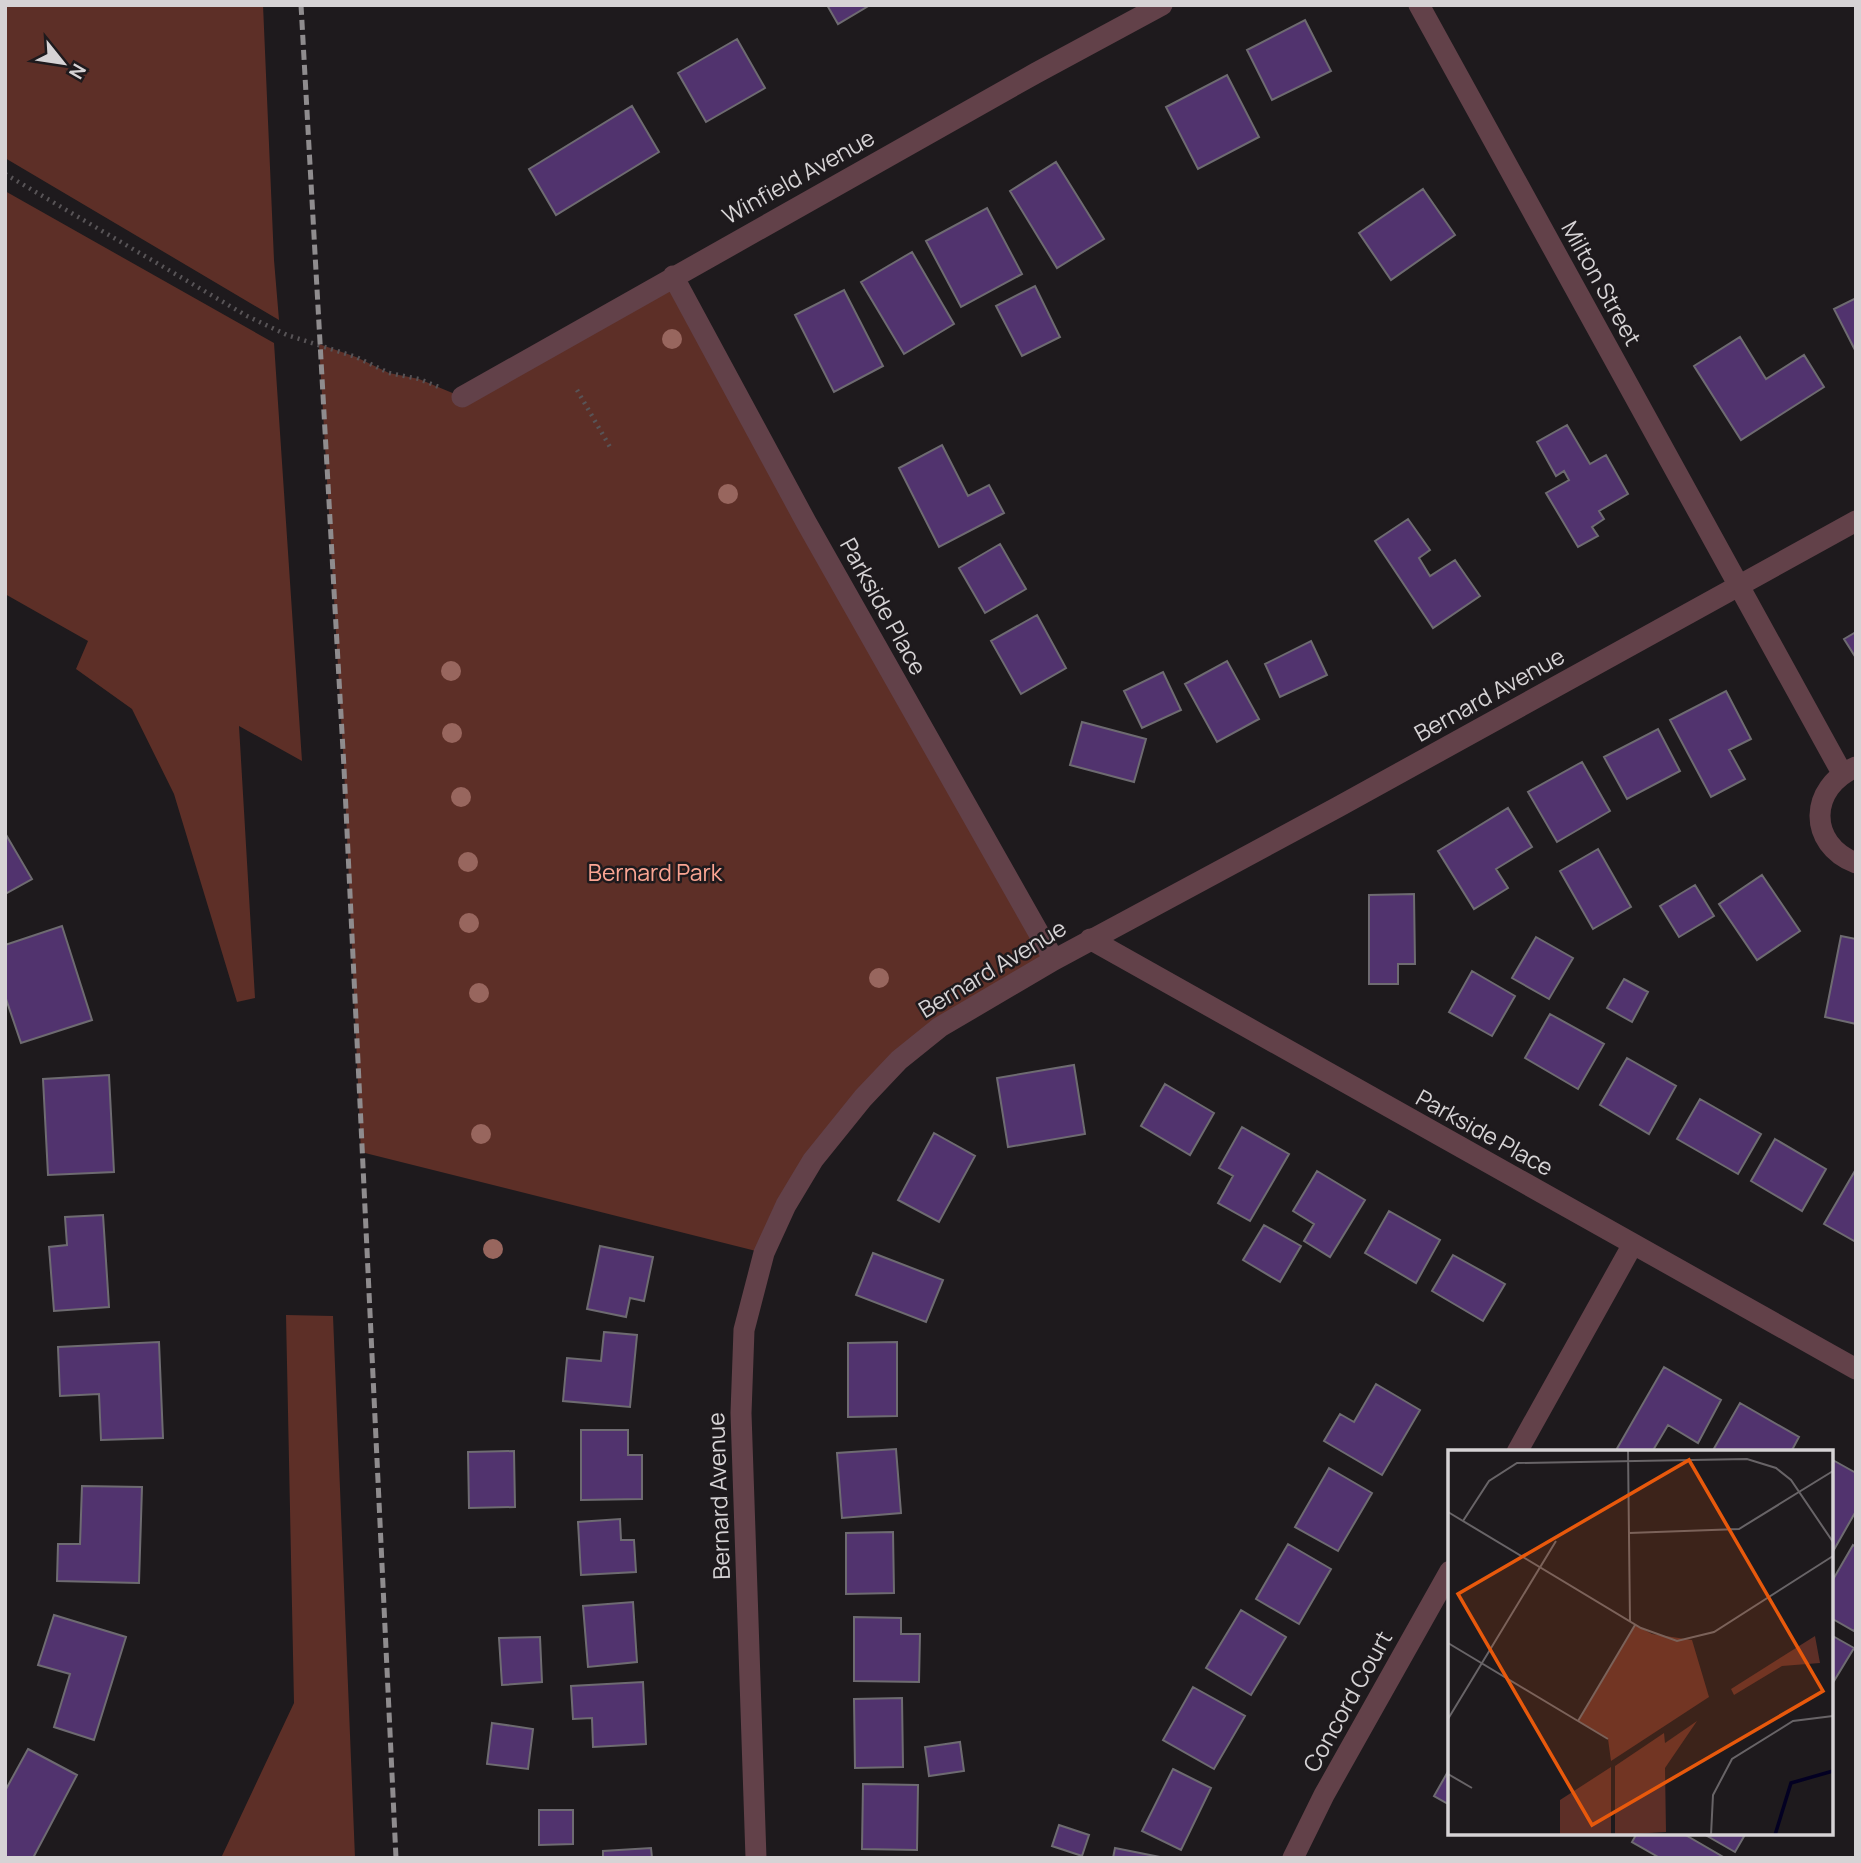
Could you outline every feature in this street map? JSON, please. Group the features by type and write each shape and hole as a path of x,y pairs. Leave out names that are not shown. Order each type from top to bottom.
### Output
{"street":[{"name":"Winfield Avenue","path":"462,397 673,276 1162,5"},
{"name":"Milton Street","path":"1419,5 1739,585 1849,770"},
{"name":"Parkside Place","path":"673,276 806,522 1054,960"},
{"name":"Bernard Avenue","path":"756,1858 741,1413 744,1330 764,1253 786,1205 813,1160 863,1098 890,1069 940,1027 1090,939 1350,800 1856,521"},
{"path":"1849,770 1830,784 1822,798 1819,814 1822,830 1829,844 1840,855 1856,863"},
{"name":"Parkside Place","path":"1090,939 1856,1369"},
{"path":"1518,1450 1633,1244"},
{"name":"Concord Court","path":"1293,1858 1324,1794 1448,1575"}],"path":[{"path":"5,174 247,316 287,335 356,357 389,373 419,379 462,397"},
{"path":"577,390 610,447"}],"green space":[{"path":"5,5 263,5 279,320 5,158"},
{"path":"5,191 274,343 302,761 239,726 255,998 237,1002 174,794 132,709 76,669 88,641 5,594"},
{"name":"Bernard Park","path":"673,276 1054,960 940,1027 863,1098 764,1253 361,1152 344,768 319,344 356,357 389,373 419,379 462,397"},
{"path":"286,1315 333,1316 355,1858 221,1858 294,1703"}],"building":[{"path":"827,5 870,5 838,24"},
{"path":"1305,20 1331,71 1272,100 1247,50"},
{"path":"737,39 765,88 706,122 678,73"},
{"path":"1227,75 1259,137 1198,169 1166,107"},
{"path":"632,106 659,152 556,215 529,169"},
{"path":"1056,162 1104,239 1057,268 1010,191"},
{"path":"1423,189 1455,235 1391,280 1359,233"},
{"path":"987,208 1022,274 961,307 926,241"},
{"path":"912,252 954,324 904,354 861,282"},
{"path":"1035,286 1060,337 1022,356 996,306"},
{"path":"844,290 883,366 834,392 795,315"},
{"path":"1856,298 1856,352 1834,309"},
{"path":"1740,337 1766,379 1804,355 1824,387 1741,440 1694,366"},
{"path":"1567,425 1590,464 1606,455 1628,494 1599,511 1604,519 1592,527 1598,536 1578,547 1546,493 1569,480 1564,471 1556,476 1537,442"},
{"path":"942,445 968,496 989,485 1004,513 939,547 899,468"},
{"path":"1408,519 1430,550 1419,558 1430,576 1455,560 1480,596 1433,628 1375,541"},
{"path":"1000,544 1026,589 985,613 959,568"},
{"path":"1037,615 1066,668 1021,694 991,641"},
{"path":"1856,632 1856,658 1844,639"},
{"path":"1311,641 1327,675 1280,697 1265,664"},
{"path":"1227,661 1259,719 1217,742 1185,684"},
{"path":"1163,672 1181,710 1142,728 1124,691"},
{"path":"1726,691 1751,739 1729,750 1745,779 1711,797 1670,720"},
{"path":"1082,722 1146,739 1134,782 1070,765"},
{"path":"1658,729 1680,771 1627,799 1604,757"},
{"path":"1582,762 1610,811 1557,842 1528,792"},
{"path":"1508,808 1532,847 1496,869 1508,888 1474,909 1438,851"},
{"path":"5,833 32,879 5,894"},
{"path":"1598,849 1631,907 1593,929 1560,871"},
{"path":"1762,875 1800,931 1757,960 1719,904"},
{"path":"1695,885 1714,916 1679,937 1660,906"},
{"path":"1414,894 1415,964 1398,964 1398,984 1369,984 1369,895"},
{"path":"62,926 92,1020 21,1043 5,996 5,945"},
{"path":"1841,936 1856,939 1856,1024 1825,1017"},
{"path":"1536,937 1573,958 1549,999 1512,978"},
{"path":"1472,971 1515,996 1492,1036 1449,1012"},
{"path":"1624,979 1648,992 1632,1022 1607,1008"},
{"path":"1550,1014 1604,1044 1578,1089 1525,1058"},
{"path":"1627,1058 1676,1086 1649,1134 1600,1105"},
{"path":"1074,1065 1085,1134 1008,1147 997,1078"},
{"path":"109,1075 114,1172 48,1175 43,1079"},
{"path":"1165,1084 1214,1113 1190,1155 1141,1126"},
{"path":"1700,1099 1761,1134 1738,1174 1677,1139"},
{"path":"1242,1127 1289,1154 1250,1221 1218,1203 1233,1176 1219,1168"},
{"path":"934,1133 975,1156 939,1222 898,1200"},
{"path":"1775,1139 1826,1169 1802,1211 1751,1181"},
{"path":"1856,1169 1856,1242 1824,1224"},
{"path":"1317,1171 1365,1200 1330,1257 1304,1241 1314,1224 1293,1211"},
{"path":"1389,1211 1440,1240 1416,1283 1365,1253"},
{"path":"103,1215 109,1307 54,1311 49,1247 67,1245 65,1217"},
{"path":"1264,1225 1301,1246 1280,1282 1243,1260"},
{"path":"600,1246 653,1257 644,1301 630,1298 626,1317 587,1309"},
{"path":"873,1253 943,1280 926,1322 856,1295"},
{"path":"1453,1255 1505,1284 1483,1321 1432,1291"},
{"path":"604,1332 637,1335 630,1407 563,1401 567,1358 601,1361"},
{"path":"159,1342 163,1438 101,1440 99,1394 60,1396 58,1347"},
{"path":"897,1342 897,1416 848,1417 848,1343"},
{"path":"1664,1367 1721,1400 1698,1443 1668,1425 1653,1450 1616,1450"},
{"path":"1376,1384 1420,1410 1382,1475 1324,1441 1340,1414 1354,1422"},
{"path":"1740,1403 1799,1437 1792,1450 1713,1450"},
{"path":"581,1430 628,1430 628,1455 642,1455 642,1499 581,1500"},
{"path":"896,1449 901,1513 842,1518 837,1453"},
{"path":"514,1451 515,1507 469,1508 468,1452"},
{"path":"1833,1460 1856,1473 1856,1511 1833,1551"},
{"path":"1329,1468 1372,1493 1338,1551 1295,1527"},
{"path":"82,1486 142,1487 139,1583 57,1581 58,1544 80,1544"},
{"path":"620,1519 621,1540 634,1540 636,1572 581,1575 578,1522"},
{"path":"893,1532 894,1593 846,1594 846,1533"},
{"path":"1288,1544 1331,1569 1299,1624 1256,1599"},
{"path":"1853,1545 1856,1547 1854,1631 1833,1619 1833,1580"},
{"path":"633,1602 637,1662 588,1667 583,1606"},
{"path":"1241,1610 1286,1637 1251,1695 1206,1668"},
{"path":"54,1615 126,1637 94,1740 54,1727 70,1674 38,1665"},
{"path":"854,1617 901,1618 901,1634 920,1634 919,1682 854,1681"},
{"path":"1833,1636 1854,1648 1833,1683"},
{"path":"540,1637 542,1682 502,1685 499,1638"},
{"path":"643,1682 646,1744 593,1747 592,1718 573,1719 571,1686"},
{"path":"1193,1687 1245,1716 1214,1769 1163,1740"},
{"path":"902,1698 903,1767 855,1768 854,1699"},
{"path":"492,1723 533,1729 528,1769 487,1764"},
{"path":"960,1742 964,1771 929,1776 925,1747"},
{"path":"28,1749 77,1775 33,1858 5,1858 5,1791"},
{"path":"1173,1769 1211,1788 1181,1850 1142,1831"},
{"path":"1448,1772 1448,1804 1434,1796"},
{"path":"863,1784 918,1785 917,1850 862,1849"},
{"path":"539,1810 573,1810 573,1844 539,1845"},
{"path":"1059,1825 1089,1835 1082,1856 1052,1846"},
{"path":"1636,1835 1685,1835 1725,1858 1660,1858 1632,1842"},
{"path":"1705,1835 1745,1835 1735,1852"},
{"path":"651,1848 652,1858 603,1858 603,1851"},
{"path":"1115,1848 1165,1858 1113,1858"}],"railway":[{"path":"301,5 344,768 396,1858"}]}
